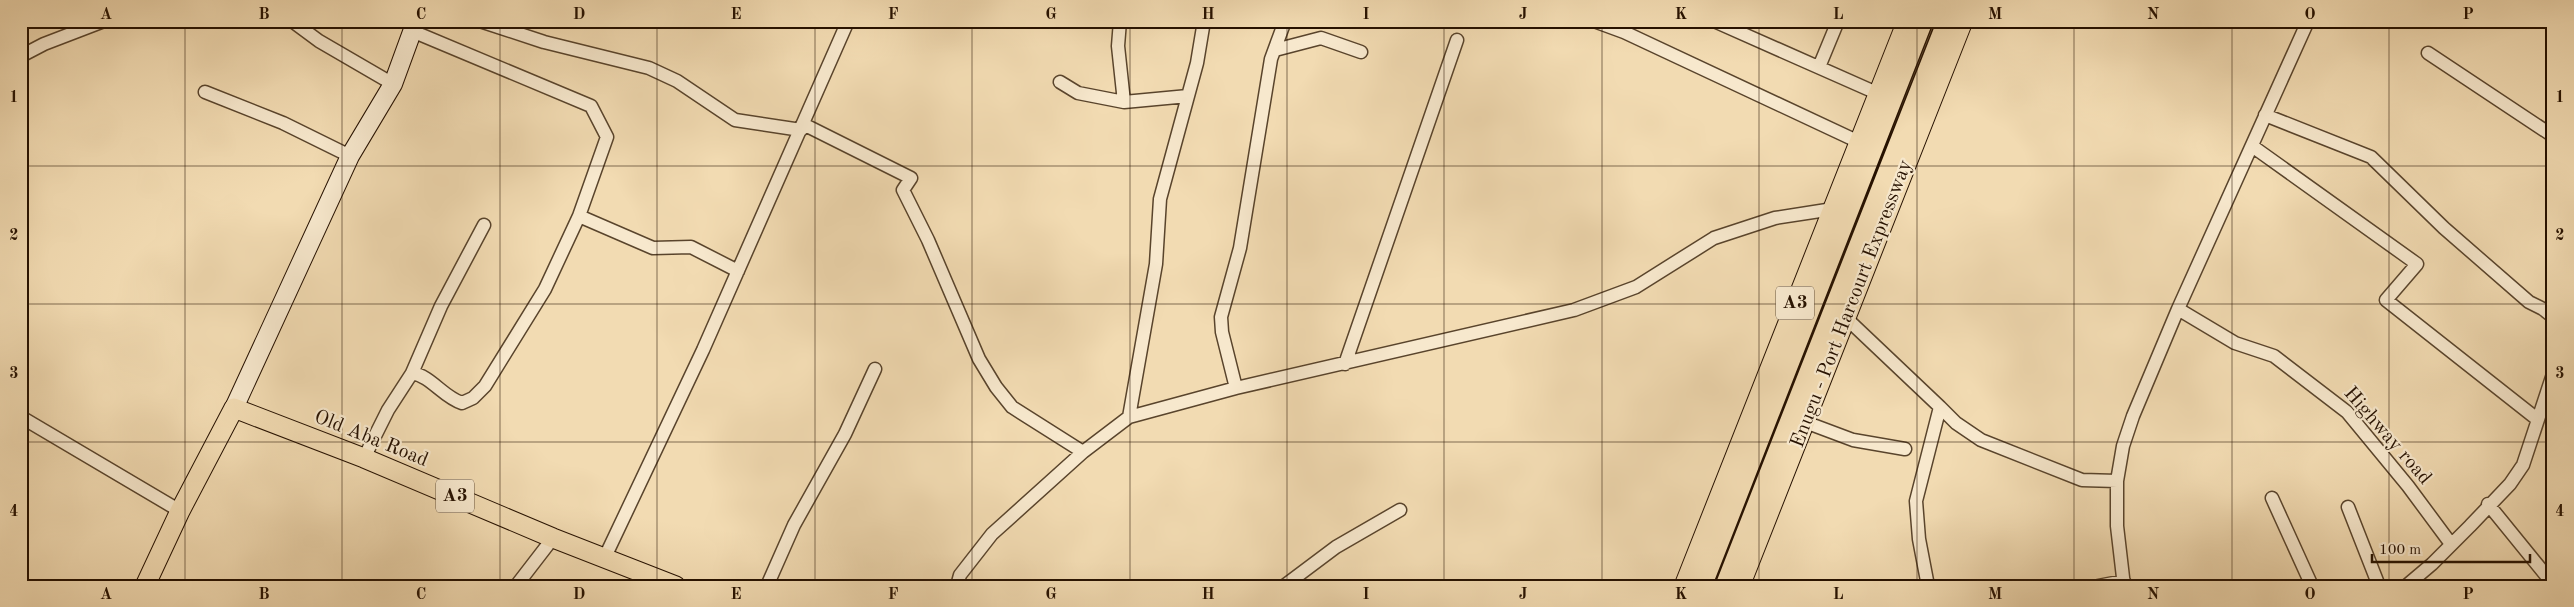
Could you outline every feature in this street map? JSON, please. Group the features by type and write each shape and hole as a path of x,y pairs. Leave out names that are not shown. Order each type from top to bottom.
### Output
{"highway":[{"name":"Enugu - Port Harcourt Expressway","path":"1701,586 1922,21"},
{"name":"Enugu - Port Harcourt Expressway","path":"1726,586 1948,21"}],"main road":[{"name":"A3","path":"1684,586 1907,21"},
{"name":"Enugu - Port Harcourt Expressway","path":"1740,586 1963,21"},
{"name":"Old Aba Road","path":"234,408 364,458 553,538 676,586"},
{"path":"145,586 180,511 234,408"}],"street":[{"path":"21,56 44,44 104,21"},
{"path":"292,21 319,41 393,84"},
{"path":"480,21 544,42 648,68 677,81 735,120 802,127 911,178 903,190 928,240 979,360 996,387 1012,406 1083,452"},
{"path":"604,557 738,271 848,21"},
{"path":"1120,21 1118,46 1124,102"},
{"path":"1129,417 1156,264 1160,199 1197,63 1204,21"},
{"path":"1236,388 1222,332 1221,317 1240,248 1271,59 1285,21"},
{"path":"1594,21 1624,32 1859,142"},
{"path":"1714,21 1729,24 1879,94"},
{"path":"1820,67 1838,21"},
{"path":"2100,586 2124,584 2117,526 2118,481 2122,446 2133,416 2178,309 2308,21"},
{"path":"234,408 350,156 393,84 414,26 591,106 607,137 579,216 545,289 485,386 473,398 462,403 456,401 420,375 412,373"},
{"path":"1275,50 1321,38 1361,52"},
{"path":"1345,364 1457,40"},
{"path":"2428,53 2553,136"},
{"path":"1060,82 1078,93 1124,102 1188,96"},
{"path":"206,92 274,119 350,156"},
{"path":"2265,115 2371,157 2444,228 2530,302 2543,308 2553,317"},
{"path":"2252,146 2417,264 2386,300 2537,419"},
{"path":"957,586 960,575 992,534 1083,452 1129,417 1236,388 1574,310 1636,287 1714,238 1774,218 1832,209"},
{"path":"579,216 653,248 691,247 738,271"},
{"path":"364,458 388,410 412,373 441,306 484,225"},
{"name":"Highway road","path":"2178,309 2235,343 2274,356 2347,412 2408,486 2451,544"},
{"path":"1845,318 1956,423 1981,440 2082,480 2118,481"},
{"path":"766,586 794,524 845,434 875,369"},
{"path":"2406,586 2451,544 2488,504 2510,484 2523,465 2553,374"},
{"path":"1928,586 1919,539 1916,501 1940,407"},
{"path":"21,417 180,511"},
{"path":"1805,422 1853,440 1905,449"},
{"path":"2272,498 2312,586"},
{"path":"2488,504 2553,584"},
{"path":"2348,508 2378,586"},
{"path":"1284,586 1336,547 1400,510"},
{"path":"516,586 553,538"}]}
